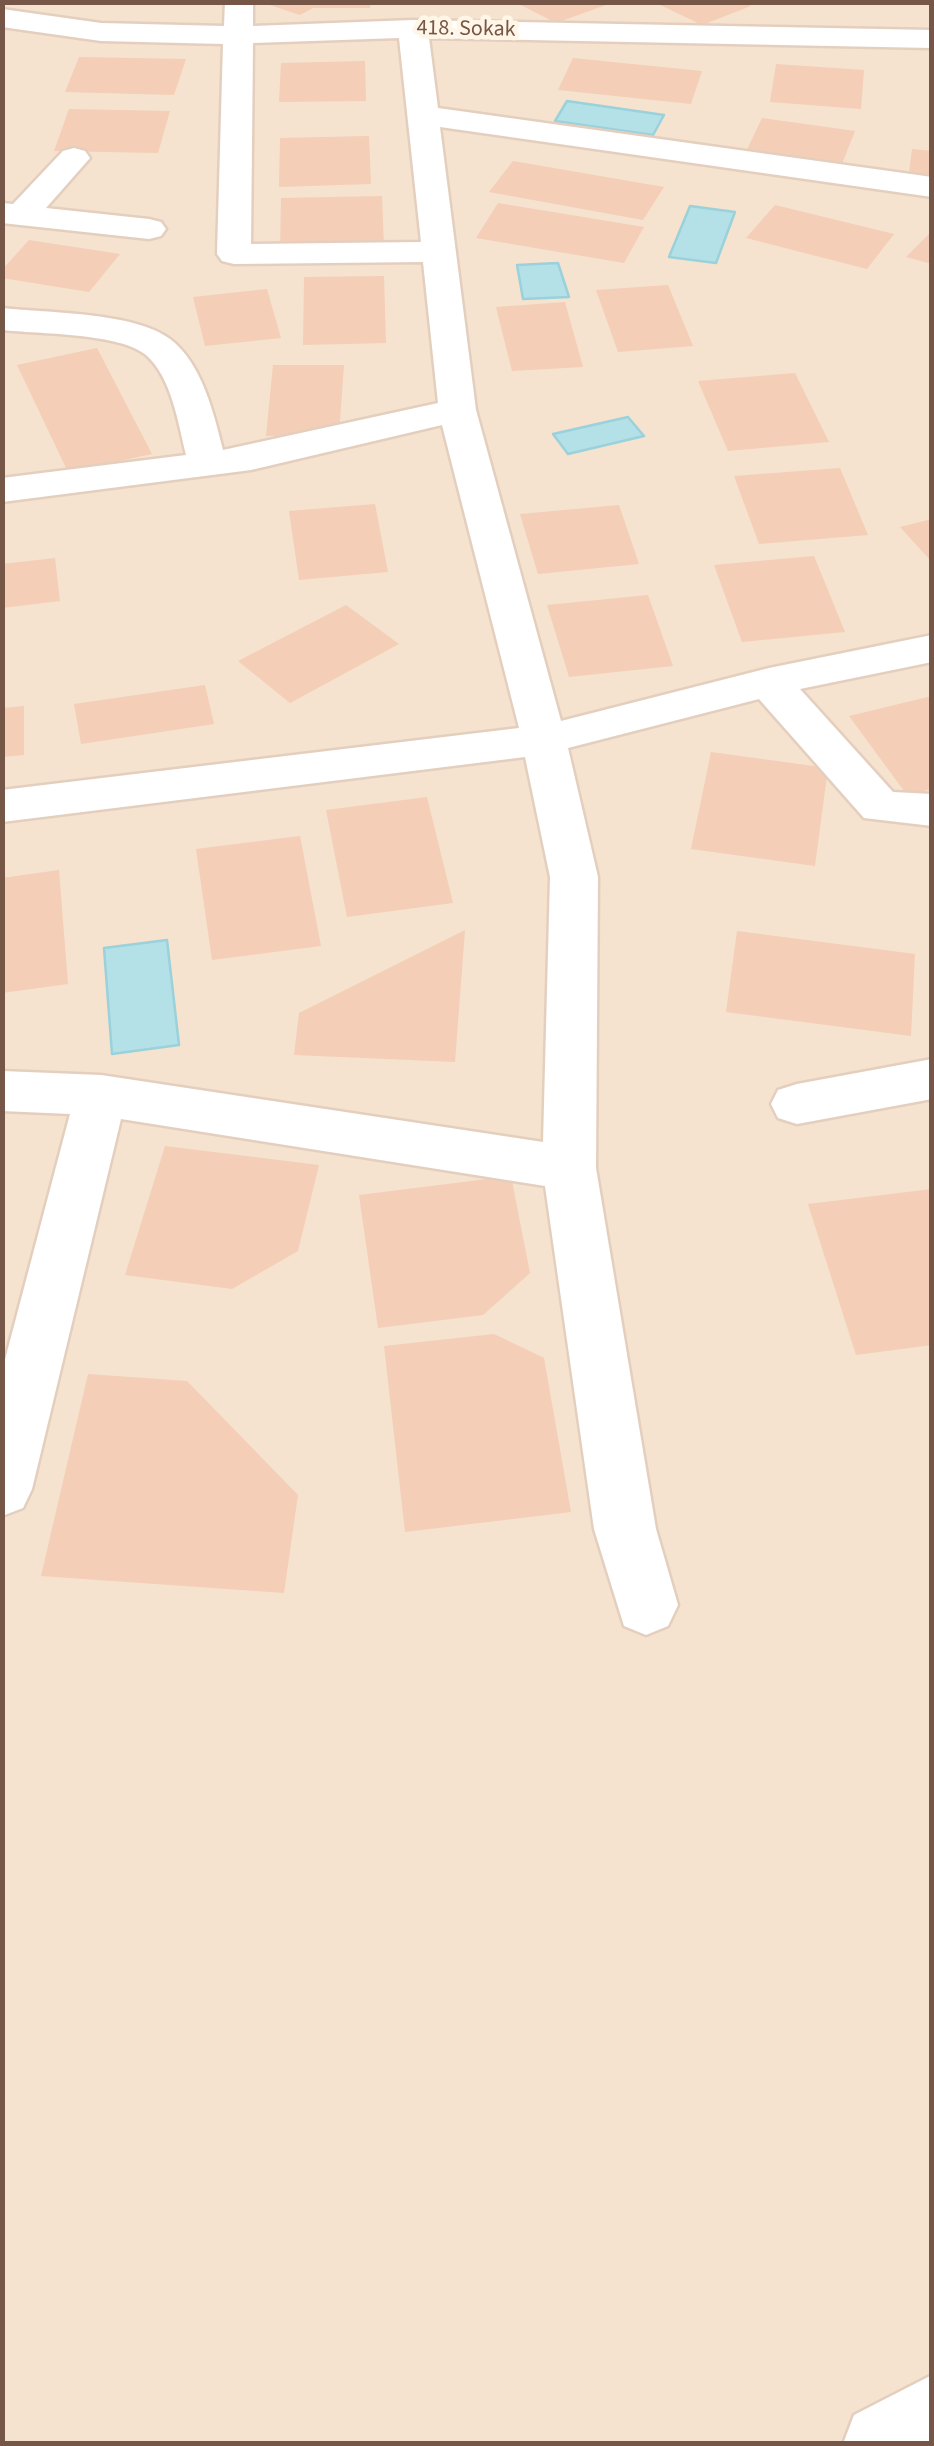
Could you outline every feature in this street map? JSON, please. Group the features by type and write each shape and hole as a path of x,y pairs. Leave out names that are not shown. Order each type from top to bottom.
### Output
{"street":[{"path":"799,2 805,36"},
{"name":"418. Sokak","path":"2,18 102,32 239,19 414,29 932,39"},
{"path":"239,19 234,254 438,252"},
{"path":"414,29 456,410 544,740 574,877 569,1168 624,1529 646,1605"},
{"path":"423,115 932,187"},
{"path":"12,214 74,158"},
{"path":"12,214 149,229"},
{"path":"2,318 128,333 158,347 193,407 208,463"},
{"path":"2,490 250,458 456,410"},
{"path":"2,806 544,740 769,682 932,648"},
{"path":"769,682 880,807 932,810"},
{"path":"797,1104 932,1079"},
{"path":"2,1090 101,1096 569,1168"},
{"path":"2,1489 101,1096"},
{"path":"883,2444 932,2415"}],"shaded area":[{"path":"3,3 931,3 931,2443 3,2443"}],"water":[{"path":"567,101 664,115 653,135 555,121"},
{"path":"690,206 735,212 716,263 669,257"},
{"path":"558,263 569,297 523,299 517,265"},
{"path":"628,417 644,436 568,454 553,434"},
{"path":"167,940 179,1045 112,1054 104,948"}],"building":[{"path":"371,2 370,8 313,8 300,15 270,5"},
{"path":"515,2 602,2 606,5 556,23"},
{"path":"654,2 743,2 751,6 702,25"},
{"path":"79,57 186,59 174,95 65,92"},
{"path":"573,58 702,71 691,104 558,90"},
{"path":"365,61 366,101 279,102 281,63"},
{"path":"776,64 864,70 861,109 770,102"},
{"path":"69,109 170,111 158,153 54,151"},
{"path":"762,118 855,131 840,169 744,156"},
{"path":"369,136 371,184 279,187 280,138"},
{"path":"912,149 932,151 932,184 908,181"},
{"path":"513,161 664,187 643,220 489,192"},
{"path":"382,196 384,247 280,249 281,198"},
{"path":"498,203 644,227 624,263 476,238"},
{"path":"775,205 894,234 867,269 746,238"},
{"path":"932,231 932,264 906,257"},
{"path":"29,240 120,254 89,292 2,278 2,270"},
{"path":"384,276 386,343 303,345 304,277"},
{"path":"668,285 693,346 618,352 596,290"},
{"path":"267,289 281,338 205,346 193,297"},
{"path":"565,302 583,367 512,371 496,307"},
{"path":"97,348 152,454 68,472 17,365"},
{"path":"273,365 344,365 339,435 266,436"},
{"path":"795,373 829,442 728,451 698,381"},
{"path":"840,468 868,535 759,544 734,476"},
{"path":"375,504 388,572 299,580 289,511"},
{"path":"619,505 639,564 538,574 520,514"},
{"path":"932,519 932,562 900,527"},
{"path":"814,556 845,632 742,642 714,565"},
{"path":"55,558 60,601 2,608 2,564"},
{"path":"648,595 673,666 569,677 547,605"},
{"path":"346,605 399,644 290,703 238,661"},
{"path":"205,685 214,724 81,744 74,704"},
{"path":"932,696 932,789 907,795 849,716"},
{"path":"24,706 24,755 2,757 2,708"},
{"path":"711,752 828,768 815,866 691,849"},
{"path":"427,797 453,903 347,917 326,810"},
{"path":"300,836 321,946 212,960 196,849"},
{"path":"59,870 68,984 2,993 2,878"},
{"path":"465,930 455,1062 294,1055 299,1013"},
{"path":"737,931 915,954 911,1036 726,1012"},
{"path":"165,1146 319,1165 298,1251 232,1289 125,1275"},
{"path":"511,1176 530,1273 483,1315 378,1328 359,1195"},
{"path":"932,1189 932,1345 856,1355 808,1204"},
{"path":"494,1334 544,1358 571,1512 405,1532 384,1346"},
{"path":"88,1374 187,1381 298,1495 284,1593 41,1576"}]}
